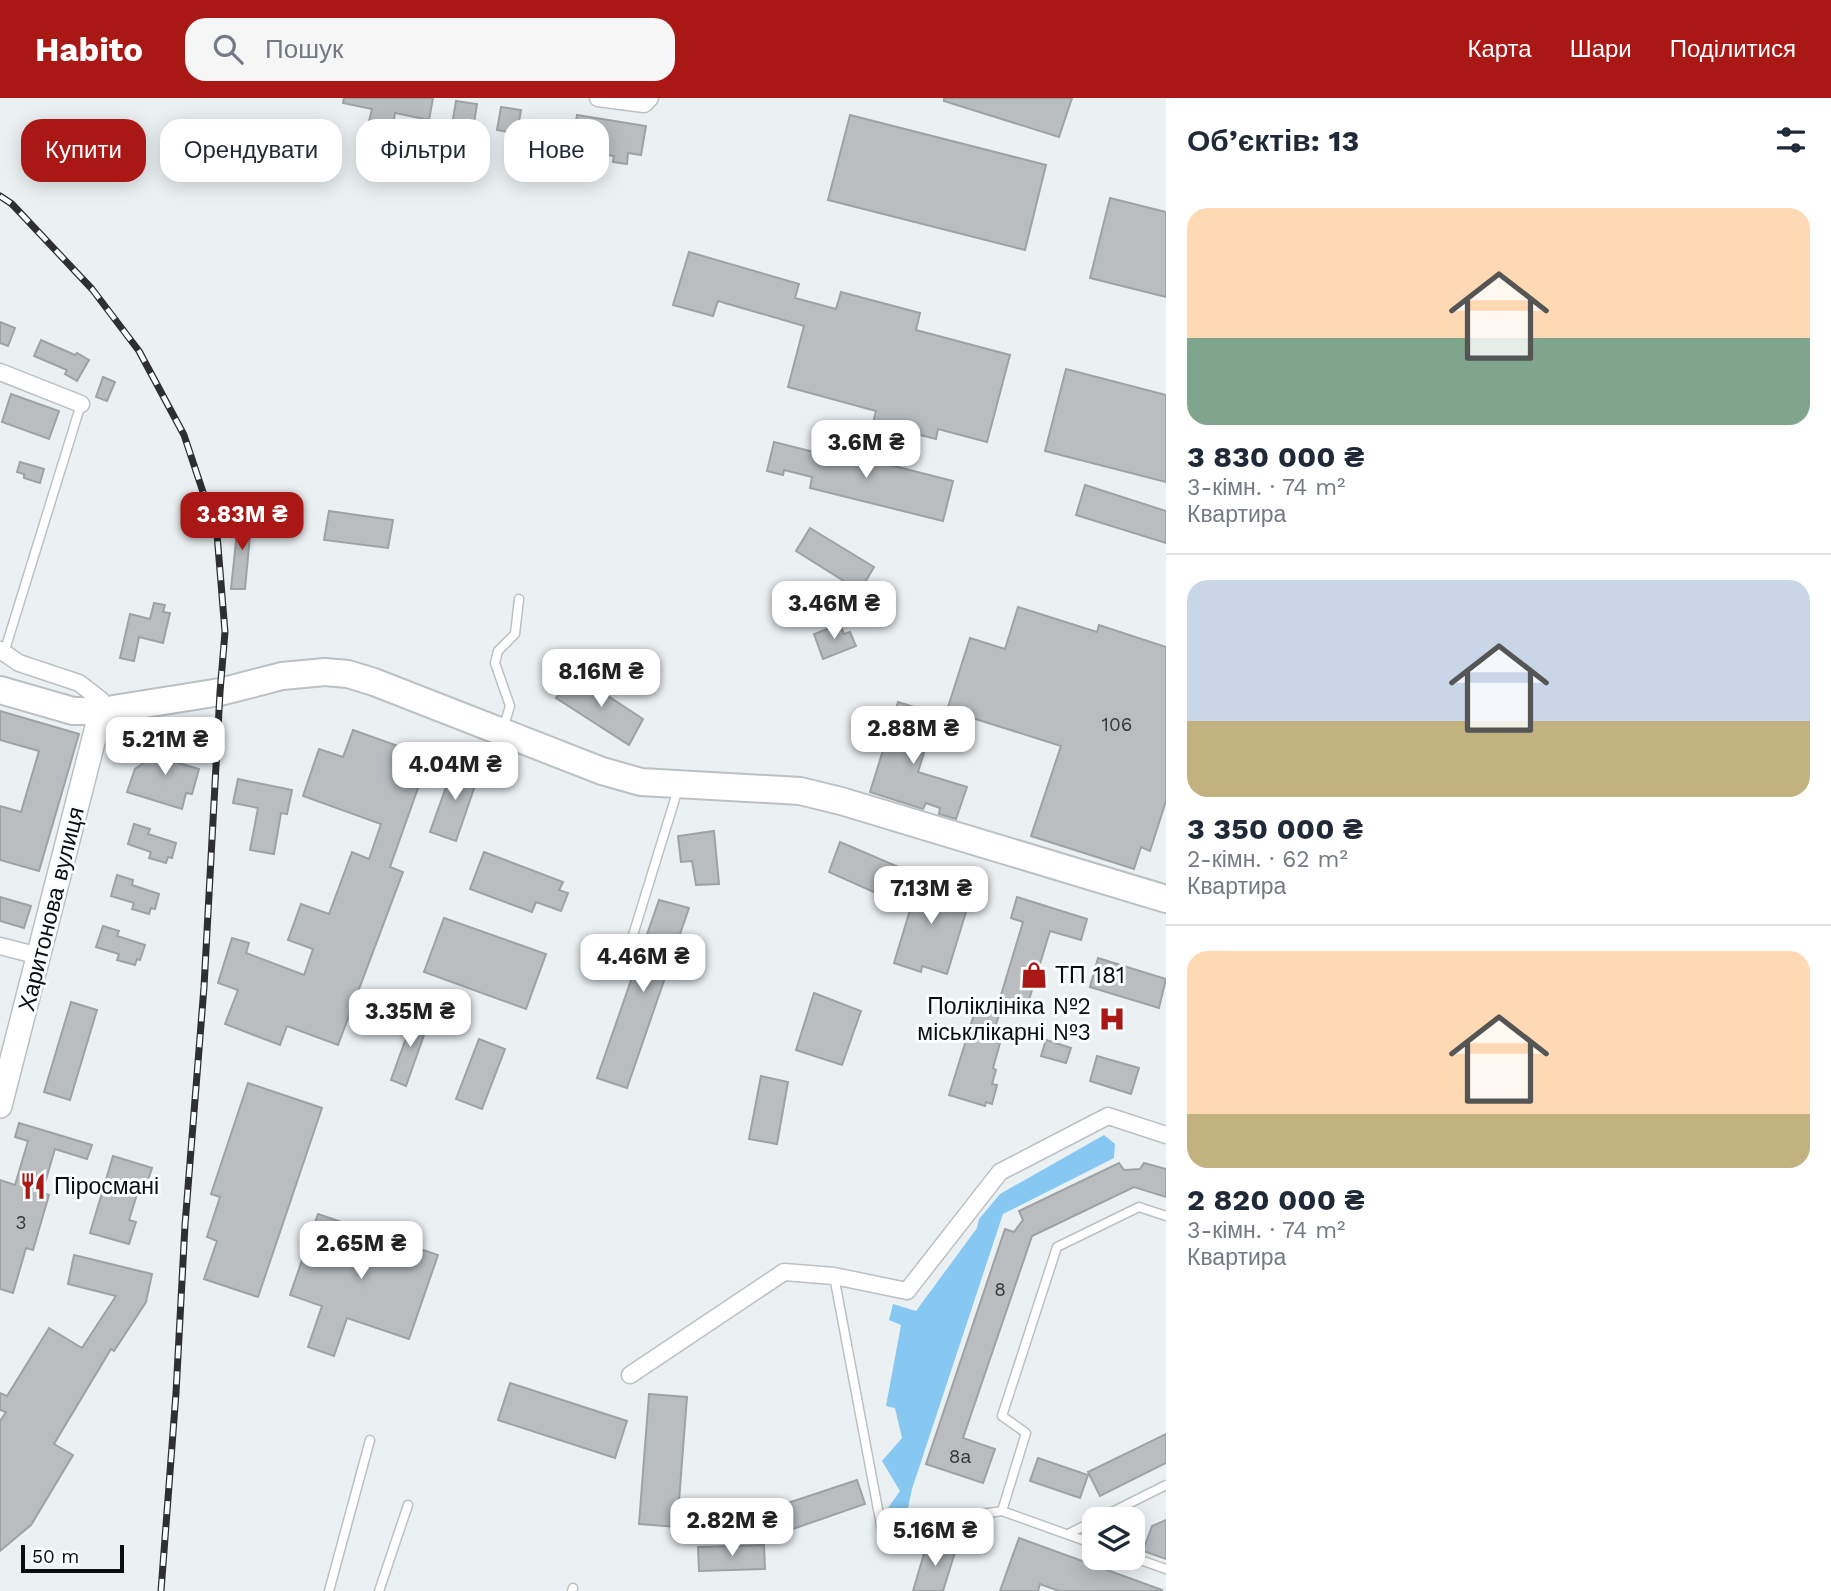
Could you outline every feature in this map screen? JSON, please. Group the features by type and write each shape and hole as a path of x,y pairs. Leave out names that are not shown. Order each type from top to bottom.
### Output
{"main road":[{"path":"0,690 72,711 101,711 220,692 282,676 325,671 348,674 603,771 641,782 800,790 1166,899"}],"street":[{"path":"598,98 644,104 650,98"},
{"path":"0,372 81,404"},
{"path":"2,651 19,663 79,683 101,700 101,711"},
{"name":"Харитонова вулиця","path":"0,1106 101,711"},
{"path":"0,946 40,956"},
{"path":"630,1375 784,1272 834,1276 907,1291 1000,1172 1108,1116 1166,1135"}],"lane":[{"path":"2,651 81,404"},
{"path":"503,732 510,706 495,663 498,651 515,634 519,599"},
{"path":"621,974 680,783"},
{"path":"1002,1511 1027,1433 1002,1416 1057,1247 1139,1207 1166,1216"},
{"path":"834,1276 883,1536 888,1543 898,1539 916,1524 1002,1511 1082,1539"},
{"path":"329,1591 370,1440"},
{"path":"1122,1507 1166,1485"},
{"path":"379,1591 408,1505"},
{"path":"1068,1534 1082,1527"},
{"path":"1145,1562 1166,1569"}],"shaded area":[{"path":"1104,1135 1115,1144 1114,1158 1003,1214 912,1489 904,1527 892,1535 888,1508 900,1491 882,1461 902,1438 895,1408 886,1406 901,1325 889,1320 893,1304 916,1311 977,1228 979,1219 1000,1194"}],"building":[{"path":"344,98 433,98 429,119 395,113 394,119 370,119 372,109 343,103"},
{"path":"944,98 1072,98 1059,137 944,101"},
{"path":"456,101 477,104 475,119 453,119"},
{"path":"501,107 521,110 520,119 504,119 504,131 497,130"},
{"path":"577,115 602,119 576,119"},
{"path":"850,115 1046,165 1025,250 828,200"},
{"path":"609,120 646,126 641,155 628,153 627,164 613,162 614,156 609,155"},
{"path":"1110,198 1166,212 1166,297 1090,278"},
{"path":"689,252 799,284 795,298 836,309 841,292 920,313 916,330 1010,355 987,442 938,429 936,439 873,423 876,411 788,387 804,326 718,301 713,316 673,305"},
{"path":"0,322 15,328 8,346 0,343"},
{"path":"41,340 89,360 77,381 65,374 67,370 34,356"},
{"path":"1066,369 1166,395 1166,482 1045,451"},
{"path":"103,377 115,382 107,401 96,397"},
{"path":"11,394 59,411 49,439 2,422"},
{"path":"774,442 818,453 819,447 953,481 943,521 810,488 812,477 784,470 783,475 767,471"},
{"path":"20,462 44,469 40,483 24,478 24,474 17,472"},
{"path":"1085,485 1166,511 1166,543 1076,515"},
{"path":"329,511 393,520 388,548 324,540"},
{"path":"239,513 252,514 245,589 231,589"},
{"path":"810,528 874,567 860,591 796,551"},
{"path":"154,603 165,605 163,612 170,613 163,643 139,637 134,661 120,658 130,614 150,619"},
{"path":"1018,607 1097,632 1099,625 1166,647 1166,801 1150,851 1141,847 1134,869 1031,836 1061,746 947,710 970,638 1005,649"},
{"path":"840,624 844,634 850,632 856,646 823,659 814,634"},
{"path":"576,675 643,719 629,745 556,698"},
{"path":"898,702 936,714 918,772 967,787 956,819 939,814 940,808 926,803 923,809 870,792"},
{"path":"0,711 79,734 39,871 0,860 0,806 21,812 39,751 0,740"},
{"path":"353,730 429,757 390,867 403,872 338,1045 287,1026 280,1045 225,1024 238,990 218,983 232,938 249,943 246,953 304,975 313,949 288,940 301,904 329,914 352,852 369,859 381,824 303,796 319,749 343,757"},
{"path":"180,738 191,753 178,763 199,769 192,794 186,793 182,809 127,792 135,769"},
{"path":"455,762 480,771 456,841 430,832"},
{"path":"238,779 292,790 287,814 281,813 274,854 250,850 258,808 233,803"},
{"path":"134,824 150,829 148,834 176,843 172,858 168,857 166,863 149,858 151,852 128,844"},
{"path":"714,831 719,884 696,885 692,861 681,862 678,836"},
{"path":"840,842 901,868 889,899 829,872"},
{"path":"484,852 563,882 559,890 568,893 561,911 536,902 532,912 470,889"},
{"path":"923,867 946,875 940,892 969,902 947,974 922,966 921,972 894,963"},
{"path":"117,875 133,880 132,885 159,894 155,909 151,908 149,914 132,909 134,903 111,896"},
{"path":"0,897 31,906 24,928 0,921"},
{"path":"1017,897 1087,919 1081,940 1050,931 1025,1013 998,1005 1023,922 1011,918"},
{"path":"659,900 689,908 627,1088 597,1078"},
{"path":"444,918 546,954 526,1009 424,972"},
{"path":"103,926 119,931 117,936 145,945 140,960 137,959 135,965 117,960 119,954 96,947"},
{"path":"1098,958 1166,979 1159,1008 1090,987"},
{"path":"814,993 861,1011 842,1065 796,1050"},
{"path":"71,1002 97,1010 70,1100 44,1092"},
{"path":"976,1008 999,1015 991,1041 1000,1043 993,1068 996,1070 992,1084 997,1085 992,1104 986,1102 985,1106 949,1095"},
{"path":"415,1013 430,1018 406,1086 391,1080"},
{"path":"479,1039 505,1049 482,1109 456,1099"},
{"path":"1046,1040 1071,1048 1066,1063 1041,1056"},
{"path":"1097,1056 1139,1068 1131,1094 1090,1081"},
{"path":"761,1076 788,1082 777,1144 749,1139"},
{"path":"248,1083 322,1108 258,1297 204,1279 217,1241 207,1237 220,1197 211,1194"},
{"path":"19,1123 92,1145 87,1159 55,1149 42,1193 49,1195 33,1250 26,1248 13,1293 0,1289 0,1180 15,1185 28,1141 15,1137"},
{"path":"113,1156 152,1168 145,1190 139,1188 129,1220 136,1222 129,1244 90,1233"},
{"path":"1119,1163 1124,1170 1140,1169 1144,1163 1166,1169 1166,1197 1134,1187 1032,1236 963,1438 995,1449 983,1483 926,1464 1005,1229 1014,1232 1023,1220 1019,1211"},
{"path":"318,1214 438,1255 409,1339 347,1318 334,1356 308,1347 322,1306 290,1295"},
{"path":"74,1255 152,1274 146,1302 114,1351 111,1349 54,1444 73,1455 31,1525 0,1551 0,1421 6,1412 0,1410 0,1393 7,1396 49,1328 82,1348 116,1296 68,1284"},
{"path":"510,1383 627,1421 615,1458 498,1420"},
{"path":"649,1394 687,1397 677,1527 639,1524"},
{"path":"1166,1434 1166,1463 1100,1496 1088,1472"},
{"path":"1038,1458 1088,1475 1080,1498 1030,1481"},
{"path":"857,1480 865,1504 790,1530 782,1505"},
{"path":"1166,1520 1166,1559 1145,1552 1152,1526"},
{"path":"1019,1538 1082,1561 1082,1570 1107,1570 1162,1590 1059,1591 1040,1584 1038,1591 1000,1591"},
{"path":"928,1540 956,1549 943,1591 913,1591"},
{"path":"764,1545 765,1569 699,1571 698,1547"}],"railway":[{"path":"0,196 12,204 92,289 139,351 184,435 217,534 225,632 204,987 161,1591"}],"place":[{"name":"ТП 181","path":"1034,975"},
{"name":"Поліклініка №2 міськлікарні №3","path":"1112,1019"},
{"name":"Піросмані","path":"33,1186"}]}
